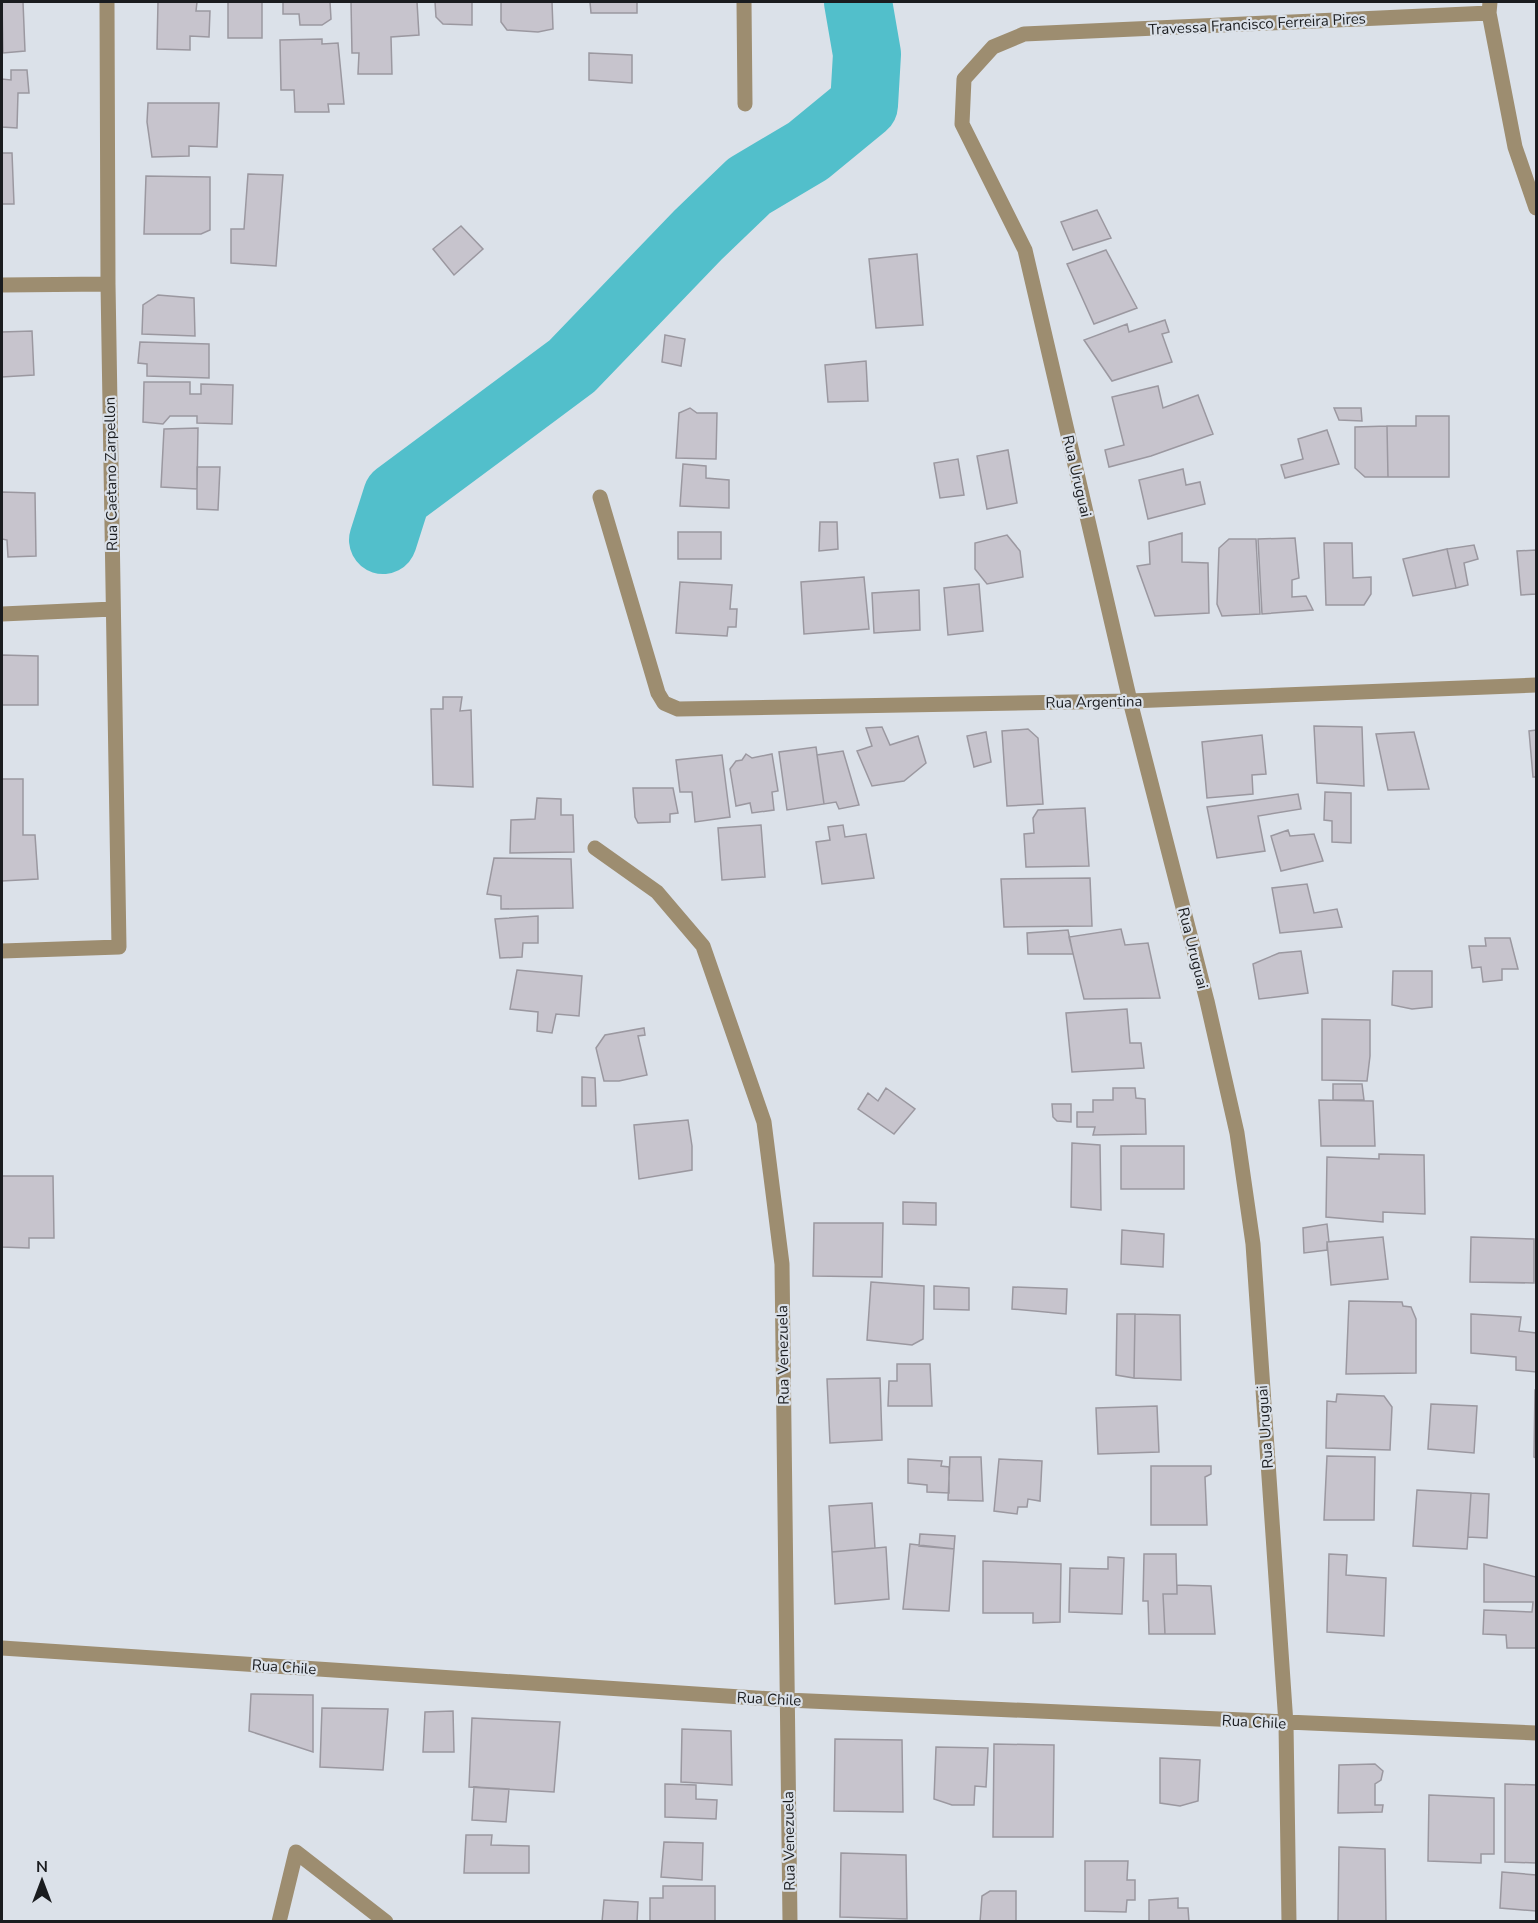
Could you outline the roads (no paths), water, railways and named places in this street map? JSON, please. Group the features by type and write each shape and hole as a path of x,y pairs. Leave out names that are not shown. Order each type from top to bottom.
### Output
{"street":[{"name":"Rua Caetano Zarpellon","path":"2,951 119,947 108,284 107,2"},
{"path":"744,2 745,104"},
{"path":"1490,7 1515,147 1536,208"},
{"name":"Travessa Francisco Ferreira Pires","path":"1024,34 1490,7"},
{"name":"Rua Uruguai","path":"1024,34 993,47 964,79 962,123 1025,250 1130,701 1207,1001 1237,1133 1253,1244 1286,1724 1289,1922"},
{"path":"2,285 108,284"},
{"name":"Rua Argentina","path":"600,497 658,693 664,703 678,709 1130,701 1536,685"},
{"path":"2,614 113,609"},
{"name":"Rua Venezuela","path":"595,848 657,892 703,946 764,1122 782,1264 790,1922"},
{"name":"Rua Chile","path":"2,1648 787,1700 1286,1724 1536,1733"},
{"path":"279,1922 296,1852 386,1922"}],"waterway":[{"path":"383,540 397,496 572,366 698,235 749,186 808,151 864,105 867,54 858,2"}]}
